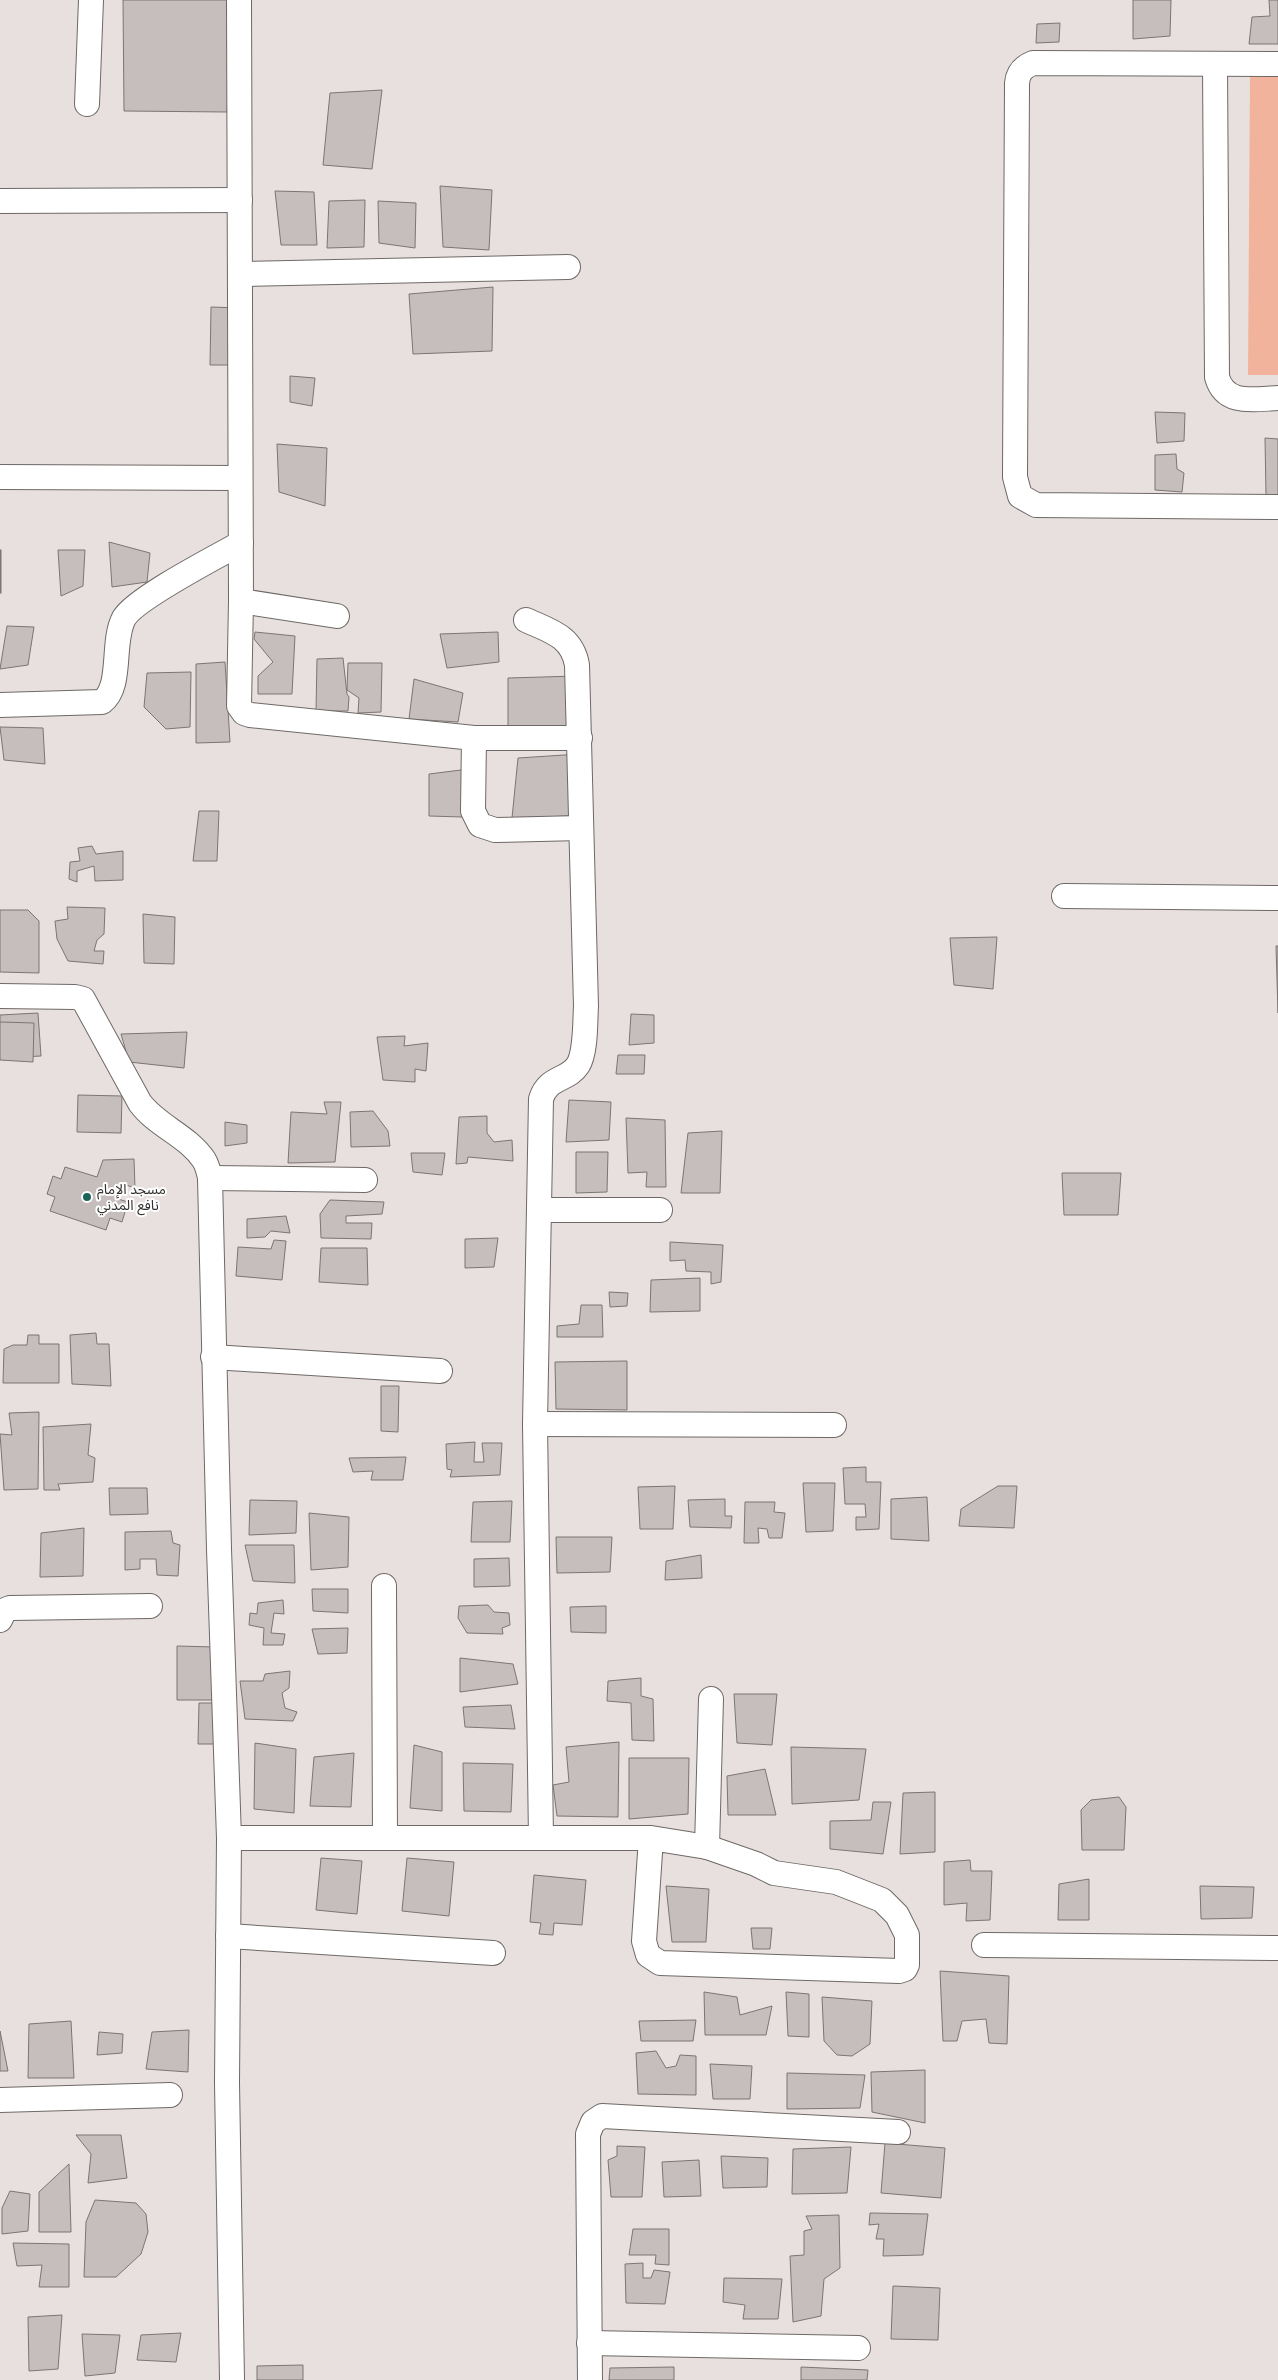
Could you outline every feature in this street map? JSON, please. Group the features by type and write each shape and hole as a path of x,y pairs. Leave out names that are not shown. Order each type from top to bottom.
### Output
{"street":[{"path":"87,104 92,0"},
{"path":"239,0 241,601 237,701 244,713 474,738 580,738"},
{"path":"1278,64 1033,63 1024,66 1016,83 1015,477 1020,496 1036,505 1278,507"},
{"path":"1215,64 1218,377 1223,390 1234,398 1278,398"},
{"path":"0,201 240,200"},
{"path":"240,274 568,267"},
{"path":"0,477 240,478"},
{"path":"0,705 102,702 109,696 112,689 116,647 125,618 136,606 241,542"},
{"path":"241,601 337,616"},
{"path":"526,620 551,631 568,642 575,653 580,738 586,1006 582,1057 577,1067 550,1083 544,1090 541,1099 535,1424 541,1838"},
{"path":"474,738 473,811 480,825 495,830 582,828"},
{"path":"1064,896 1278,898"},
{"path":"0,996 75,996 83,999 140,1103 148,1114 192,1148 205,1161 210,1178 213,1357 229,1838 227,2083 232,2380"},
{"path":"210,1178 365,1180"},
{"path":"540,1210 660,1210"},
{"path":"213,1357 440,1371"},
{"path":"535,1424 834,1425"},
{"path":"384,1586 385,1838"},
{"path":"0,1620 5,1610 10,1608 150,1606"},
{"path":"707,1847 711,1699"},
{"path":"229,1838 651,1838 707,1847 756,1864 774,1873 836,1882 882,1900 897,1915 907,1935 907,1965 905,1969 899,1971 660,1963 648,1955 644,1941 651,1838"},
{"path":"228,1936 493,1953"},
{"path":"984,1945 1278,1948"},
{"path":"0,2100 170,2095"},
{"path":"590,2380 588,2134 593,2122 602,2116 898,2132"},
{"path":"589,2343 858,2348"}],"shaded area":[{"path":"1250,76 1278,76 1278,375 1248,375"}],"building":[{"path":"123,0 235,0 227,112 124,111"},
{"path":"1133,0 1171,0 1170,36 1133,39"},
{"path":"1269,0 1278,0 1278,44 1249,44 1252,17 1270,16"},
{"path":"1060,23 1059,42 1036,43 1037,24"},
{"path":"382,90 372,169 323,165 330,93"},
{"path":"440,186 492,190 489,250 443,247"},
{"path":"275,191 314,192 317,245 281,245"},
{"path":"365,200 364,247 327,248 329,201"},
{"path":"378,201 416,203 415,248 379,243"},
{"path":"493,287 492,351 413,354 409,294"},
{"path":"211,307 240,308 239,365 210,365"},
{"path":"290,376 315,378 312,406 290,402"},
{"path":"1155,412 1185,413 1184,441 1157,443"},
{"path":"1265,438 1278,439 1278,495 1266,495"},
{"path":"277,444 327,448 325,506 279,492"},
{"path":"1176,454 1177,469 1184,473 1182,492 1155,490 1155,455"},
{"path":"109,542 150,553 147,582 112,587"},
{"path":"1,550 1,593 0,593"},
{"path":"58,550 85,550 83,586 61,596"},
{"path":"7,626 34,627 28,665 0,669"},
{"path":"255,632 295,636 292,694 258,694 258,676 273,662 254,639"},
{"path":"498,632 499,662 447,668 440,634"},
{"path":"343,658 347,694 349,697 348,711 316,711 317,659"},
{"path":"225,662 230,742 196,743 196,664"},
{"path":"348,663 382,663 381,712 358,713 359,698 347,690"},
{"path":"191,672 190,727 166,729 144,707 147,673"},
{"path":"577,676 580,726 508,729 508,678"},
{"path":"414,679 463,693 458,722 409,719"},
{"path":"0,727 43,728 45,764 4,760"},
{"path":"580,754 570,816 512,818 518,758"},
{"path":"461,770 467,779 462,817 429,816 429,774"},
{"path":"199,811 219,811 217,861 193,861"},
{"path":"92,846 96,854 123,851 123,880 95,881 94,866 77,871 77,882 69,879 70,862 80,861 78,848"},
{"path":"67,907 105,908 104,934 97,940 94,951 104,951 103,964 68,961 57,939 55,921 68,919"},
{"path":"0,910 28,910 39,921 39,973 0,972"},
{"path":"143,914 175,917 174,964 144,963"},
{"path":"997,937 993,989 954,985 950,938"},
{"path":"1276,946 1278,946 1278,1013"},
{"path":"38,1013 41,1056 0,1058 0,1015"},
{"path":"631,1014 654,1015 654,1043 629,1045"},
{"path":"0,1022 34,1023 33,1062 0,1060"},
{"path":"187,1032 184,1068 129,1062 121,1034"},
{"path":"405,1036 404,1046 428,1043 426,1071 415,1069 415,1082 383,1080 377,1037"},
{"path":"618,1055 645,1055 644,1074 616,1074"},
{"path":"78,1095 122,1096 121,1133 77,1132"},
{"path":"569,1100 611,1102 609,1140 566,1142"},
{"path":"324,1102 341,1102 335,1162 288,1163 291,1112 327,1114"},
{"path":"373,1111 388,1131 390,1146 351,1147 350,1112"},
{"path":"487,1116 487,1133 494,1142 512,1140 513,1161 468,1157 467,1163 456,1164 459,1117"},
{"path":"626,1118 665,1120 666,1187 646,1187 647,1172 628,1173"},
{"path":"225,1122 247,1125 247,1143 225,1146"},
{"path":"722,1131 720,1193 681,1193 688,1133"},
{"path":"576,1152 608,1152 607,1192 576,1193"},
{"path":"411,1153 445,1153 442,1175 413,1172"},
{"path":"134,1159 135,1188 123,1184 118,1199 128,1202 122,1222 110,1218 106,1230 50,1211 55,1197 47,1194 53,1176 61,1179 65,1167 97,1177 103,1160"},
{"path":"1062,1173 1121,1173 1118,1215 1064,1215"},
{"path":"330,1200 384,1202 382,1214 346,1216 346,1223 372,1223 371,1239 321,1238 320,1214"},
{"path":"286,1216 290,1233 271,1231 265,1237 247,1238 247,1219"},
{"path":"498,1238 494,1267 465,1268 465,1239"},
{"path":"274,1240 286,1241 282,1280 236,1276 238,1247 271,1249"},
{"path":"670,1242 723,1245 721,1282 711,1284 711,1272 686,1271 685,1260 670,1261"},
{"path":"321,1248 367,1248 368,1285 319,1282"},
{"path":"700,1278 700,1311 650,1312 651,1280"},
{"path":"609,1292 628,1293 627,1306 610,1307"},
{"path":"581,1305 602,1305 603,1337 557,1337 557,1326 579,1324"},
{"path":"96,1333 97,1344 109,1344 111,1386 72,1384 70,1335"},
{"path":"28,1335 39,1335 39,1344 59,1344 59,1383 3,1383 4,1349 13,1345 27,1345"},
{"path":"627,1361 627,1410 556,1409 555,1362"},
{"path":"381,1386 399,1386 398,1432 381,1431"},
{"path":"39,1412 38,1489 4,1490 0,1434 12,1435 9,1413"},
{"path":"91,1424 88,1455 95,1458 93,1482 58,1484 60,1490 44,1490 43,1427"},
{"path":"475,1442 474,1462 484,1462 482,1443 502,1443 500,1475 450,1477 452,1470 447,1469 446,1444"},
{"path":"406,1457 403,1480 371,1480 373,1471 353,1472 349,1458"},
{"path":"866,1467 866,1482 881,1482 879,1529 856,1530 856,1517 866,1517 865,1504 845,1504 843,1468"},
{"path":"803,1483 835,1483 833,1531 806,1532"},
{"path":"675,1486 673,1529 640,1529 638,1487"},
{"path":"998,1486 1017,1486 1014,1528 959,1526 961,1509"},
{"path":"109,1488 147,1488 148,1514 110,1515"},
{"path":"927,1497 929,1541 891,1539 891,1499"},
{"path":"725,1499 725,1516 732,1516 731,1528 690,1527 688,1500"},
{"path":"250,1500 297,1501 296,1533 249,1535"},
{"path":"512,1501 510,1542 471,1542 473,1502"},
{"path":"745,1502 775,1502 774,1512 785,1513 782,1538 769,1538 767,1529 758,1528 759,1543 744,1543"},
{"path":"309,1513 349,1517 348,1567 311,1570"},
{"path":"84,1528 83,1576 40,1577 41,1533"},
{"path":"171,1531 173,1543 180,1545 178,1576 157,1575 156,1559 140,1559 140,1569 125,1570 125,1532"},
{"path":"556,1537 612,1537 610,1572 557,1573"},
{"path":"245,1545 294,1545 295,1583 253,1581"},
{"path":"701,1555 702,1578 665,1580 666,1561"},
{"path":"509,1558 510,1586 474,1587 474,1559"},
{"path":"312,1589 348,1589 348,1613 313,1611"},
{"path":"283,1600 284,1614 274,1613 271,1633 285,1634 283,1645 263,1645 264,1628 249,1625 250,1613 257,1614 258,1603"},
{"path":"488,1605 494,1612 509,1613 510,1625 502,1628 503,1634 467,1633 458,1618 459,1606"},
{"path":"606,1606 606,1633 571,1632 570,1607"},
{"path":"348,1628 347,1653 318,1654 312,1629"},
{"path":"177,1646 215,1647 215,1700 177,1700"},
{"path":"460,1658 513,1664 518,1684 460,1692"},
{"path":"290,1671 289,1688 282,1693 285,1708 297,1712 293,1721 245,1719 240,1681 263,1681 265,1674"},
{"path":"641,1678 641,1696 653,1699 654,1741 632,1740 631,1703 607,1701 608,1681"},
{"path":"734,1694 777,1694 772,1745 737,1743"},
{"path":"199,1703 216,1703 215,1744 198,1744"},
{"path":"511,1705 515,1729 465,1727 463,1707"},
{"path":"619,1742 618,1817 557,1816 553,1785 569,1782 566,1747"},
{"path":"255,1743 296,1749 294,1813 254,1809"},
{"path":"414,1745 442,1752 442,1811 410,1808"},
{"path":"791,1747 866,1749 859,1800 792,1804"},
{"path":"354,1753 351,1807 310,1806 314,1757"},
{"path":"629,1758 689,1758 688,1814 629,1819"},
{"path":"463,1763 513,1764 511,1812 464,1811"},
{"path":"765,1769 776,1815 728,1815 727,1776"},
{"path":"935,1792 935,1852 900,1854 903,1793"},
{"path":"1119,1797 1126,1807 1124,1850 1082,1850 1081,1810 1091,1800"},
{"path":"873,1802 891,1802 883,1854 830,1849 830,1821 871,1820"},
{"path":"321,1858 362,1861 357,1914 316,1910"},
{"path":"407,1858 454,1862 449,1916 402,1911"},
{"path":"970,1860 971,1871 992,1871 990,1920 966,1921 967,1903 944,1905 944,1862"},
{"path":"534,1875 586,1880 582,1925 554,1923 553,1935 539,1934 541,1923 530,1922"},
{"path":"1089,1879 1089,1920 1058,1920 1059,1884"},
{"path":"666,1886 709,1889 706,1942 672,1942"},
{"path":"1200,1886 1254,1887 1252,1918 1201,1919"},
{"path":"751,1928 772,1928 770,1949 753,1949"},
{"path":"940,1971 1009,1976 1007,2044 989,2043 986,2019 962,2021 957,2041 943,2041"},
{"path":"704,1992 737,1997 740,2015 772,2006 766,2035 705,2035"},
{"path":"786,1992 809,1994 809,2037 788,2036"},
{"path":"822,1997 872,2001 870,2044 852,2056 837,2055 824,2041"},
{"path":"696,2020 693,2041 641,2041 639,2021"},
{"path":"71,2021 74,2078 28,2078 29,2024"},
{"path":"189,2030 188,2072 146,2069 152,2032"},
{"path":"0,2031 8,2071 0,2071"},
{"path":"99,2032 123,2034 122,2053 97,2055"},
{"path":"656,2051 666,2068 676,2066 680,2055 696,2056 696,2095 638,2094 636,2053"},
{"path":"710,2064 752,2066 750,2099 713,2099"},
{"path":"925,2070 925,2123 872,2112 871,2072"},
{"path":"787,2073 865,2075 860,2108 787,2109"},
{"path":"76,2135 121,2135 127,2178 88,2183 91,2154"},
{"path":"885,2143 945,2148 941,2198 881,2193"},
{"path":"617,2146 645,2147 642,2197 611,2197 608,2160 617,2156"},
{"path":"851,2147 847,2193 792,2194 793,2149"},
{"path":"721,2156 768,2158 767,2187 723,2188"},
{"path":"699,2160 701,2196 664,2197 662,2162"},
{"path":"69,2164 71,2232 39,2232 39,2192"},
{"path":"10,2191 30,2194 28,2231 2,2234 2,2208"},
{"path":"95,2200 136,2203 146,2214 148,2232 141,2254 116,2277 84,2277 86,2222"},
{"path":"870,2213 928,2214 923,2255 883,2256 884,2239 876,2239 879,2224 869,2225"},
{"path":"839,2215 840,2268 824,2279 821,2316 793,2322 790,2256 804,2255 804,2231 812,2229 806,2216"},
{"path":"633,2229 669,2229 669,2265 655,2264 656,2255 629,2255"},
{"path":"13,2243 69,2244 69,2287 39,2287 42,2265 17,2266"},
{"path":"643,2263 643,2278 651,2278 654,2270 670,2272 665,2304 626,2303 625,2264"},
{"path":"724,2278 782,2279 778,2319 743,2319 745,2305 723,2302"},
{"path":"893,2286 940,2288 938,2340 891,2339"},
{"path":"62,2315 58,2369 29,2371 28,2317"},
{"path":"181,2333 176,2362 137,2360 141,2335"},
{"path":"82,2334 120,2335 115,2373 85,2376"},
{"path":"303,2365 303,2380 257,2380 257,2366"},
{"path":"674,2367 674,2380 609,2380 610,2368"},
{"path":"801,2367 868,2370 867,2380 801,2380"}],"place":[{"name":"مسجد الإمام نافع المدني","path":"87,1197"}]}
